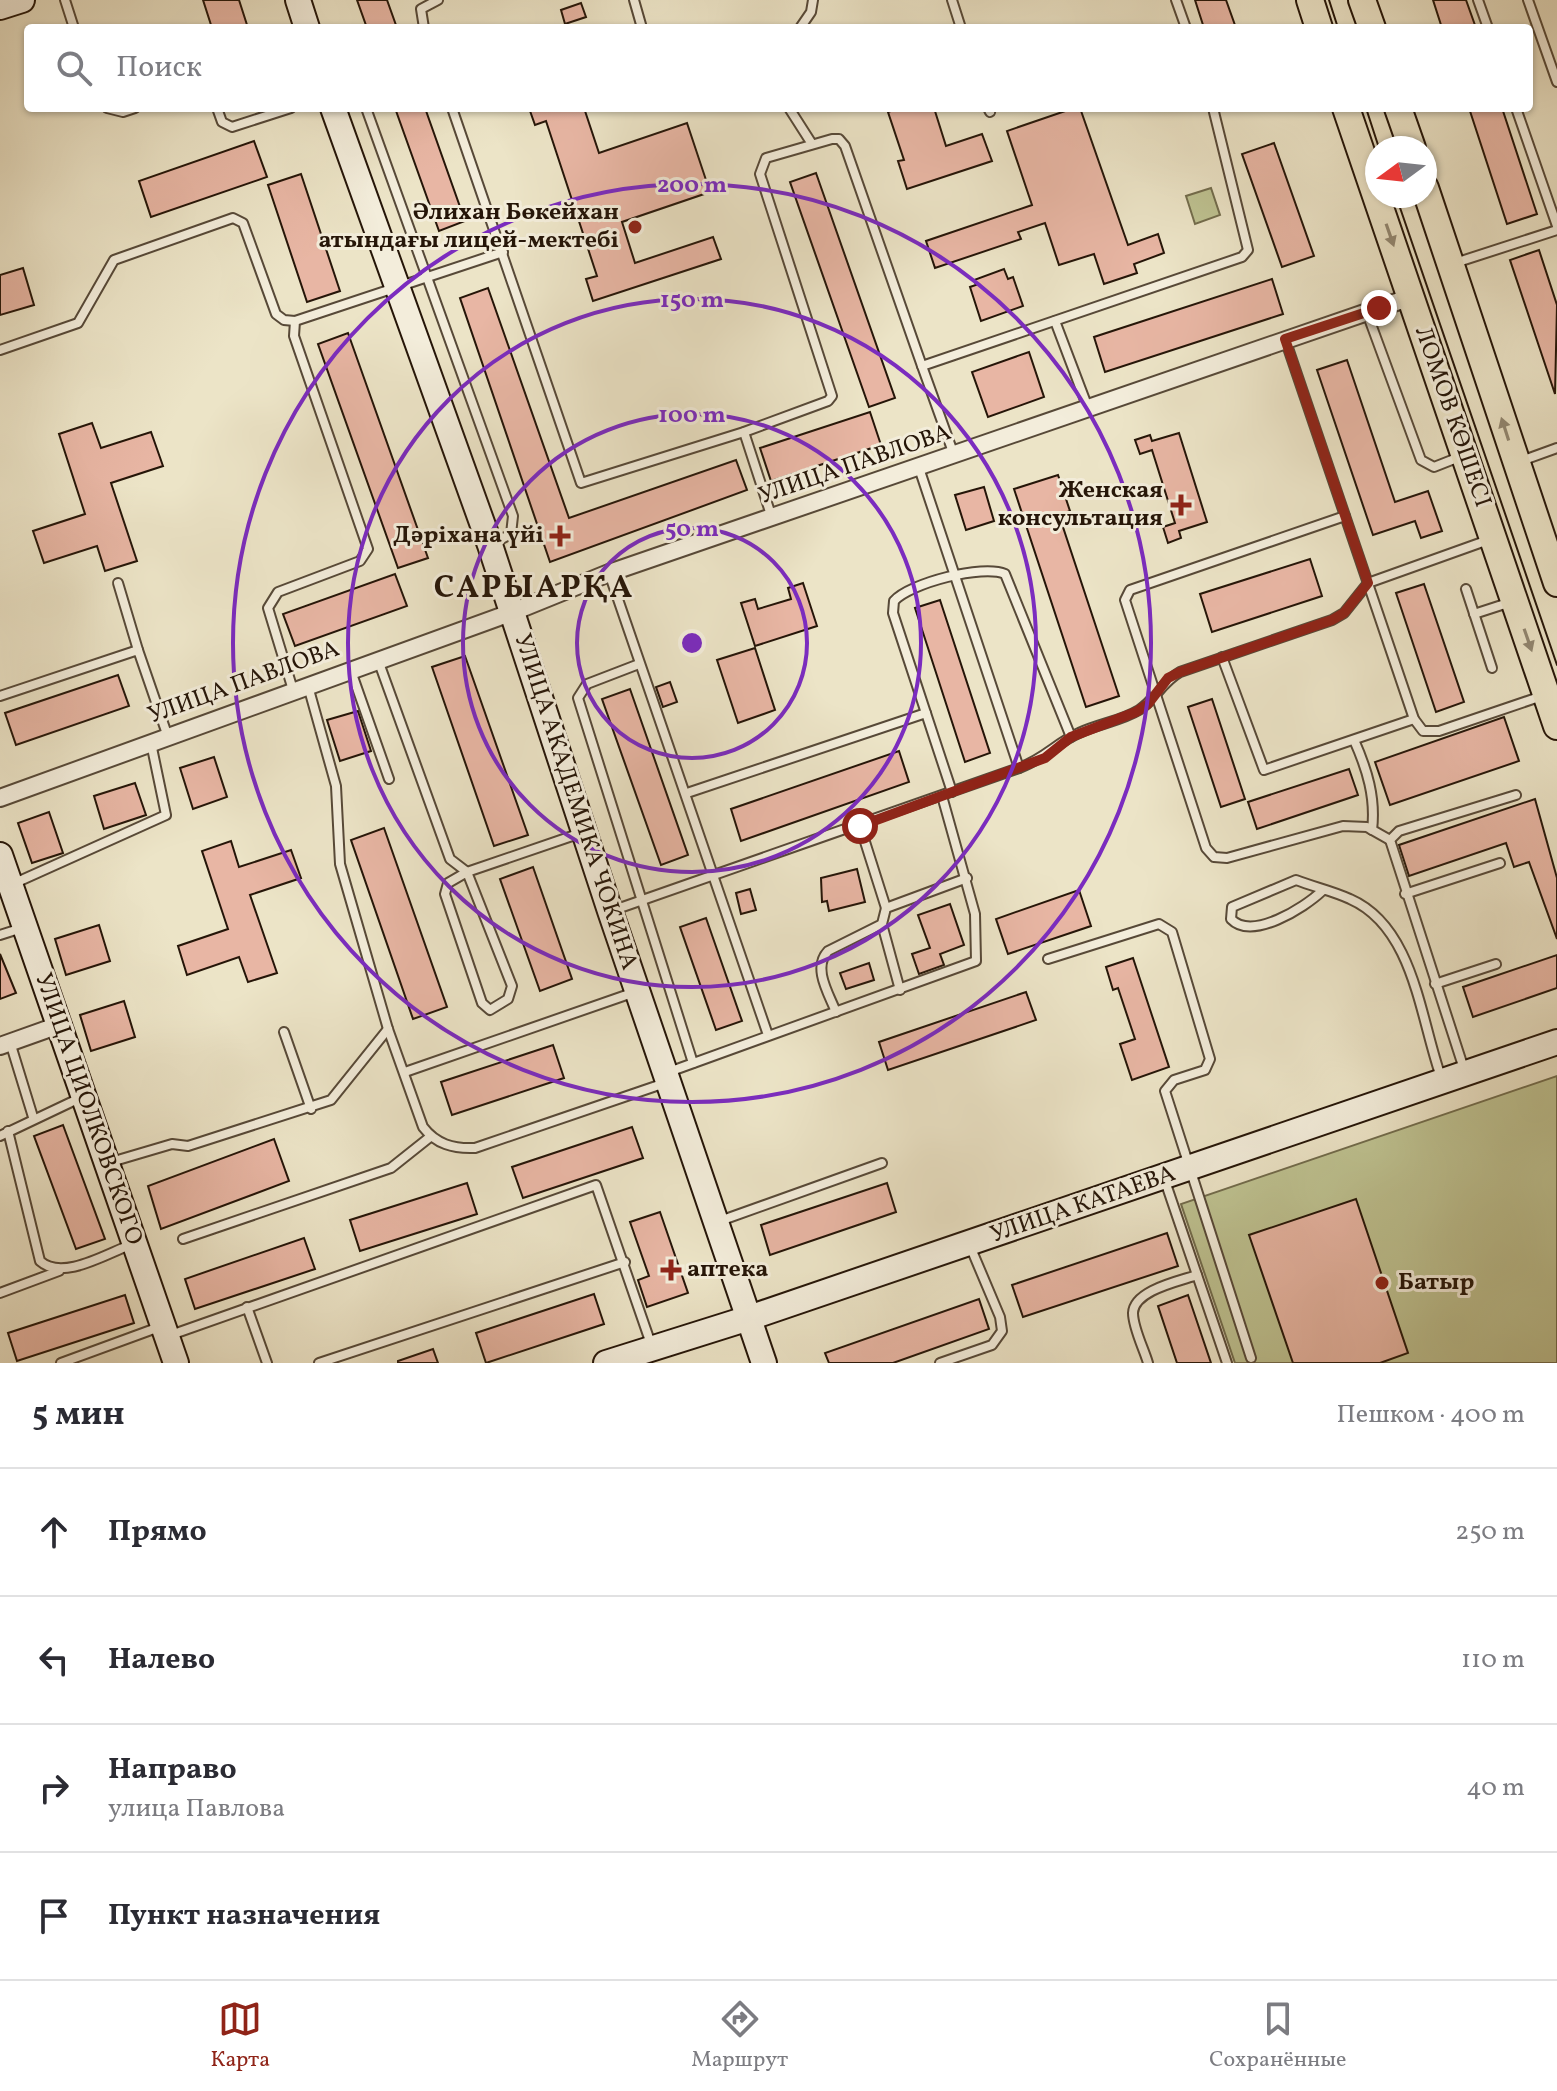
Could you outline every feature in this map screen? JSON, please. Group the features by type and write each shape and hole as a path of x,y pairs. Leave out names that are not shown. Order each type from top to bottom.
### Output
{"main road":[{"path":"1310,0 1318,24"},
{"path":"1362,0 1371,24"},
{"name":"ЛОМОВ КӨШЕСІ","path":"1347,112 1557,726"},
{"path":"1399,112 1408,136"},
{"name":"ЛОМОВ КӨШЕСІ","path":"1432,208 1557,583"}],"street":[{"path":"0,7 22,0"},
{"path":"298,0 306,24"},
{"name":"УЛИЦА АКАДЕМИКА ЧОКИНА","path":"334,112 490,545 610,911 764,1363"},
{"name":"УЛИЦА ПАВЛОВА","path":"0,798 513,612 609,573 1411,297"},
{"name":"УЛИЦА ЦИОЛКОВСКОГО","path":"3,866 176,1363"},
{"path":"5,1044 59,1025"},
{"name":"УЛИЦА КАТАЕВА","path":"606,1363 970,1244 1557,1042"}],"lane":[{"path":"65,0 73,24"},
{"path":"423,24 421,9 438,0"},
{"path":"634,0 641,24"},
{"path":"803,24 811,12 813,0"},
{"path":"952,0 960,24"},
{"path":"1176,0 1185,24"},
{"path":"1478,0 1487,24"},
{"path":"1528,0 1557,82"},
{"path":"218,112 222,122 232,127 279,112"},
{"path":"367,112 513,516 511,534 490,545"},
{"path":"453,112 581,483 744,432 828,401 832,396 760,174 766,158 832,139 839,139 845,146 954,456"},
{"path":"792,112 812,144"},
{"path":"922,366 1242,257 1248,250 1214,112"},
{"path":"1450,264 1557,228 1517,112"},
{"path":"0,350 78,323 114,260 233,218 243,223 276,314 284,320 295,321 503,252"},
{"path":"1367,312 1421,460 1434,467 1464,455"},
{"path":"295,321 294,336 368,549 360,561 278,592 271,598 268,608 336,786 340,864 388,1029 423,1127 430,1137 453,1147 475,1148 667,1077 693,1063 768,1035 976,961 975,914 942,796"},
{"path":"1055,321 1088,409"},
{"path":"1285,339 1414,719 1423,731 1439,731 1546,695"},
{"path":"744,432 772,519"},
{"path":"1516,463 1557,448"},
{"path":"919,468 1019,768"},
{"path":"1345,516 1125,594 1206,848 1214,857 1227,858 1343,826 1372,830 1390,840 1405,894 1466,1074"},
{"path":"610,911 860,826 1045,758 1071,737 1136,712 1168,678 1180,672 1332,620 1344,613 1368,583 1493,538"},
{"path":"609,573 768,1035"},
{"path":"952,792 893,606 902,593 954,575 1005,574 1071,737"},
{"path":"118,583 168,737"},
{"path":"1466,589 1492,668"},
{"path":"1474,614 1514,601"},
{"path":"0,696 138,650"},
{"path":"1222,657 1264,770 1414,719"},
{"path":"378,659 450,859 467,872 512,986 508,999 490,1010 482,1003 445,894 448,883 467,872 584,832"},
{"path":"639,664 587,684 578,698 693,1063"},
{"path":"351,669 389,779"},
{"path":"687,793 926,713"},
{"path":"1354,740 1370,786 1374,812 1372,830"},
{"path":"3,866 166,815 151,743"},
{"path":"1390,840 1399,831 1516,795"},
{"path":"860,826 886,908 882,924 900,990"},
{"path":"1405,894 1500,863"},
{"path":"886,908 967,878"},
{"path":"1322,891 1304,908 1276,920 1249,928 1238,927 1231,919 1232,907 1296,880 1351,899 1389,928 1402,953 1442,1082"},
{"path":"836,1012 822,976 822,958 835,946 882,924"},
{"path":"1048,959 1159,924 1172,932 1210,1059 1205,1070 1174,1080 1165,1091 1251,1358"},
{"path":"0,935 25,927"},
{"path":"1435,984 1496,964"},
{"path":"405,1072 637,991"},
{"path":"106,1163 172,1144 188,1146 311,1109 333,1098 388,1029"},
{"path":"284,1032 311,1109"},
{"path":"5,1044 33,1117"},
{"path":"60,1270 48,1268 40,1261 4,1134 33,1117 83,1096"},
{"path":"183,1239 391,1168 430,1137"},
{"path":"716,1223 882,1163"},
{"path":"1164,1178 1227,1363"},
{"path":"61,1363 247,1307 596,1185 625,1262 652,1349"},
{"path":"0,1293 135,1243"},
{"path":"940,1363 992,1345 1002,1331 1000,1317 970,1244"},
{"path":"319,1363 625,1262"},
{"path":"1148,1363 1133,1313 1136,1304 1145,1295 1197,1275"},
{"path":"247,1307 267,1363"},
{"path":"88,1353 91,1363"}],"green space":[{"path":"1211,188 1220,215 1195,224 1186,196"},
{"name":"Батыр","path":"1557,1076 1557,1363 1235,1363 1181,1204"}],"building":[{"path":"203,0 239,0 247,24 211,24"},
{"path":"357,0 387,0 396,24 366,24"},
{"path":"1195,0 1226,0 1235,24 1203,24"},
{"path":"1433,0 1466,0 1475,24 1441,24"},
{"path":"581,3 586,17 565,24 561,10"},
{"path":"396,112 426,112 465,221 439,231"},
{"path":"530,112 585,112 599,153 687,123 710,192 622,222 635,263 713,237 721,259 593,301 586,279 597,276 546,121 535,125"},
{"path":"888,112 935,112 946,146 982,134 992,161 907,189 898,161 904,160"},
{"path":"1062,112 1081,112 1128,245 1158,234 1164,253 1134,264 1137,273 1104,284 1094,254 1059,265 1045,223 1018,232 1021,239 935,268 926,241 1032,205 1007,131"},
{"path":"1470,112 1503,112 1537,214 1507,224"},
{"path":"254,141 267,177 151,217 139,181"},
{"path":"1274,143 1314,256 1282,267 1242,154"},
{"path":"816,173 895,398 869,407 790,182"},
{"path":"301,174 340,291 307,302 268,185"},
{"path":"1539,250 1557,305 1555,394 1510,260"},
{"path":"23,268 34,305 0,315 0,275"},
{"path":"1004,269 1008,279 1013,277 1023,306 981,321 970,287 976,285 974,280"},
{"path":"1272,279 1283,314 1105,372 1094,337"},
{"path":"488,288 569,518 736,460 747,490 550,562 460,298"},
{"path":"348,333 428,558 398,568 318,344"},
{"path":"1029,352 1044,397 988,417 972,372"},
{"path":"1347,360 1395,502 1428,491 1442,531 1421,538 1415,521 1373,535 1317,370"},
{"path":"870,412 881,445 771,481 760,448"},
{"path":"92,423 101,448 151,432 163,466 111,483 137,561 105,571 97,546 44,563 33,531 85,514 59,434"},
{"path":"1179,433 1207,522 1179,531 1181,538 1168,543 1163,527 1175,523 1152,450 1140,454 1135,440 1150,435 1152,441"},
{"path":"1058,475 1070,511 1059,515 1119,696 1086,707 1014,489"},
{"path":"984,487 994,521 966,530 955,495"},
{"path":"1310,559 1322,596 1212,632 1200,594"},
{"path":"395,574 407,606 295,646 283,614"},
{"path":"803,583 817,626 755,646 741,603 755,599 758,609 791,599 788,588"},
{"path":"1424,584 1464,702 1436,712 1396,593"},
{"path":"940,600 990,753 965,762 915,608"},
{"path":"755,648 775,710 738,723 717,660"},
{"path":"465,656 528,835 494,846 432,667"},
{"path":"118,675 129,706 16,745 5,713"},
{"path":"670,682 677,702 663,707 656,687"},
{"path":"630,689 688,855 661,865 602,699"},
{"path":"1212,699 1245,799 1221,807 1188,707"},
{"path":"358,711 371,751 340,761 327,720"},
{"path":"1504,717 1519,761 1390,805 1375,762"},
{"path":"899,751 909,782 741,841 731,809"},
{"path":"214,757 227,797 193,809 180,768"},
{"path":"1349,769 1358,795 1257,829 1248,802"},
{"path":"135,783 146,815 104,829 94,796"},
{"path":"1535,799 1557,878 1557,939 1529,862 1514,867 1506,843 1409,876 1399,845"},
{"path":"49,812 63,853 32,863 18,823"},
{"path":"384,828 447,1007 413,1019 351,840"},
{"path":"231,841 239,867 291,850 301,878 250,895 277,973 248,982 239,957 187,975 178,946 228,929 202,851"},
{"path":"533,867 572,979 540,991 500,879"},
{"path":"857,869 865,902 829,911 827,901 822,902 821,878"},
{"path":"750,889 756,910 741,914 736,893"},
{"path":"1079,890 1091,926 1008,954 996,919"},
{"path":"950,904 964,945 940,954 944,965 919,974 912,954 930,948 918,915"},
{"path":"706,918 742,1021 716,1030 680,927"},
{"path":"99,925 110,961 66,975 55,939"},
{"path":"0,954 16,993 0,999"},
{"path":"1557,955 1557,988 1473,1017 1463,987"},
{"path":"1133,958 1169,1067 1132,1080 1120,1044 1135,1039 1118,988 1113,990 1106,967"},
{"path":"869,963 874,980 846,989 840,973"},
{"path":"1026,992 1036,1020 888,1070 879,1042"},
{"path":"124,1001 135,1037 91,1051 80,1015"},
{"path":"553,1045 564,1078 452,1115 441,1082"},
{"path":"63,1125 105,1239 76,1249 34,1136"},
{"path":"632,1127 643,1158 523,1198 512,1167"},
{"path":"274,1139 289,1181 161,1229 148,1186"},
{"path":"467,1183 477,1214 360,1251 350,1220"},
{"path":"887,1183 896,1212 770,1255 761,1225"},
{"path":"1356,1199 1408,1353 1380,1363 1293,1363 1249,1235"},
{"path":"660,1212 688,1293 647,1307 638,1280 649,1276 630,1222"},
{"path":"1167,1233 1178,1266 1023,1317 1012,1285"},
{"path":"304,1238 315,1269 195,1309 185,1279"},
{"path":"594,1294 604,1324 486,1363 476,1333"},
{"path":"125,1295 134,1323 17,1361 8,1333"},
{"path":"1188,1295 1211,1363 1177,1363 1158,1306"},
{"path":"979,1299 989,1329 893,1363 829,1363 825,1353"},
{"path":"433,1349 438,1363 398,1363 398,1361"}],"tram line":[{"path":"1329,0 1337,24"},
{"path":"1367,112 1375,136"},
{"path":"1400,208 1557,665"}],"place":[{"name":"Әлихан Бөкейхан атындағы лицей-мектебі","path":"635,227"},
{"name":"Женская консультация","path":"1181,505"},
{"name":"Дәріхана үйі","path":"560,536"},
{"name":"аптека","path":"671,1270"},
{"name":"Батыр","path":"1382,1283"}],"district":[{"name":"САРЫАРҚА","path":"534,589"}],"route":[{"path":"860,826 1045,758 1071,737 1136,712 1148,704 1168,678 1180,672 1332,620 1344,613 1368,583 1285,339 1379,308"}]}
